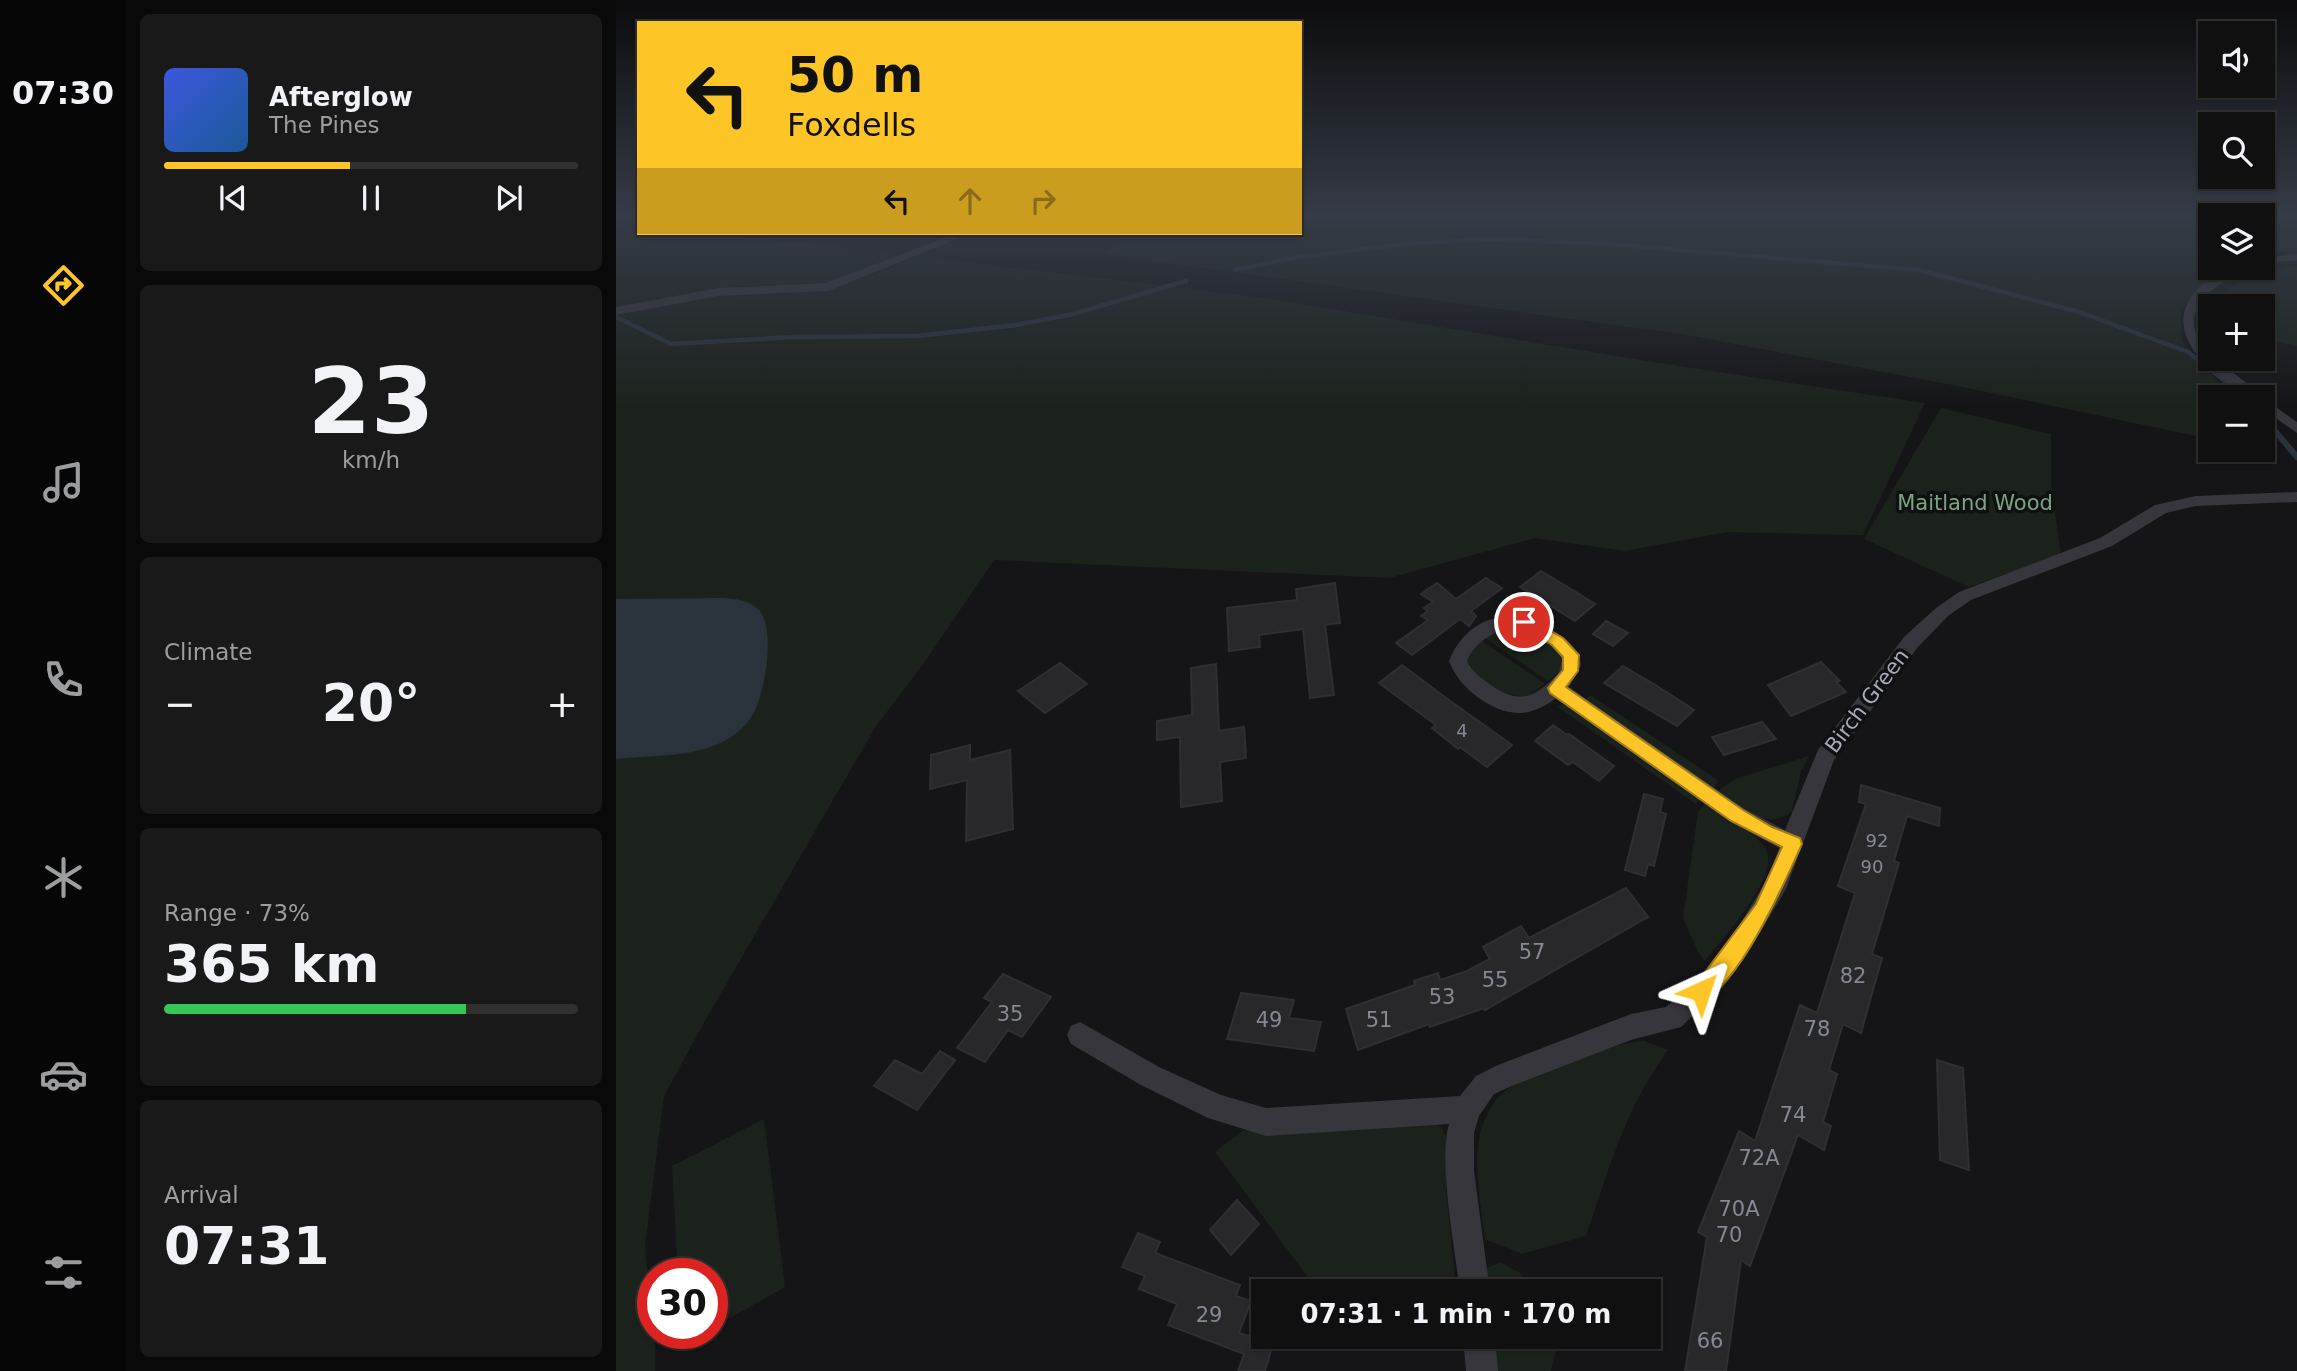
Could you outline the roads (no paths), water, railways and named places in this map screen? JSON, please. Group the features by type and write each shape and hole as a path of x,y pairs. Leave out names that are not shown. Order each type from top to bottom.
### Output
{"street":[{"path":"616,311 719,292 828,287 849,279"},
{"path":"2215,280 2195,301 2188,315 2187,330 2208,360 2240,385"},
{"path":"2275,412 2297,429"},
{"name":"Birch Green","path":"1473,1279 1460,1171 1460,1133 1467,1109 1485,1085 1507,1074 1631,1027 1672,1018 1715,978 1741,945 1778,881 1825,757 1911,642 1942,612 1979,589 2106,542 2161,509 2196,502 2297,497"},
{"path":"1510,621 1524,622 1558,642 1571,655 1571,671 1556,688 1534,704 1524,706 1504,703 1464,675 1458,661 1459,656 1464,646 1488,627 1510,621"},
{"path":"1556,688 1737,815 1793,844"},
{"path":"1080,1035 1150,1076 1218,1108 1266,1122 1467,1109"},
{"path":"1480,1349 1482,1371"}],"waterway":[{"path":"1953,279 2079,312 2188,352 2230,385"},
{"path":"616,317 671,344 795,337 917,336 1016,325 1073,314 1186,281"},
{"path":"2275,431 2297,457"}],"park label":[{"name":"Maitland Wood","path":"1975,503"}]}
